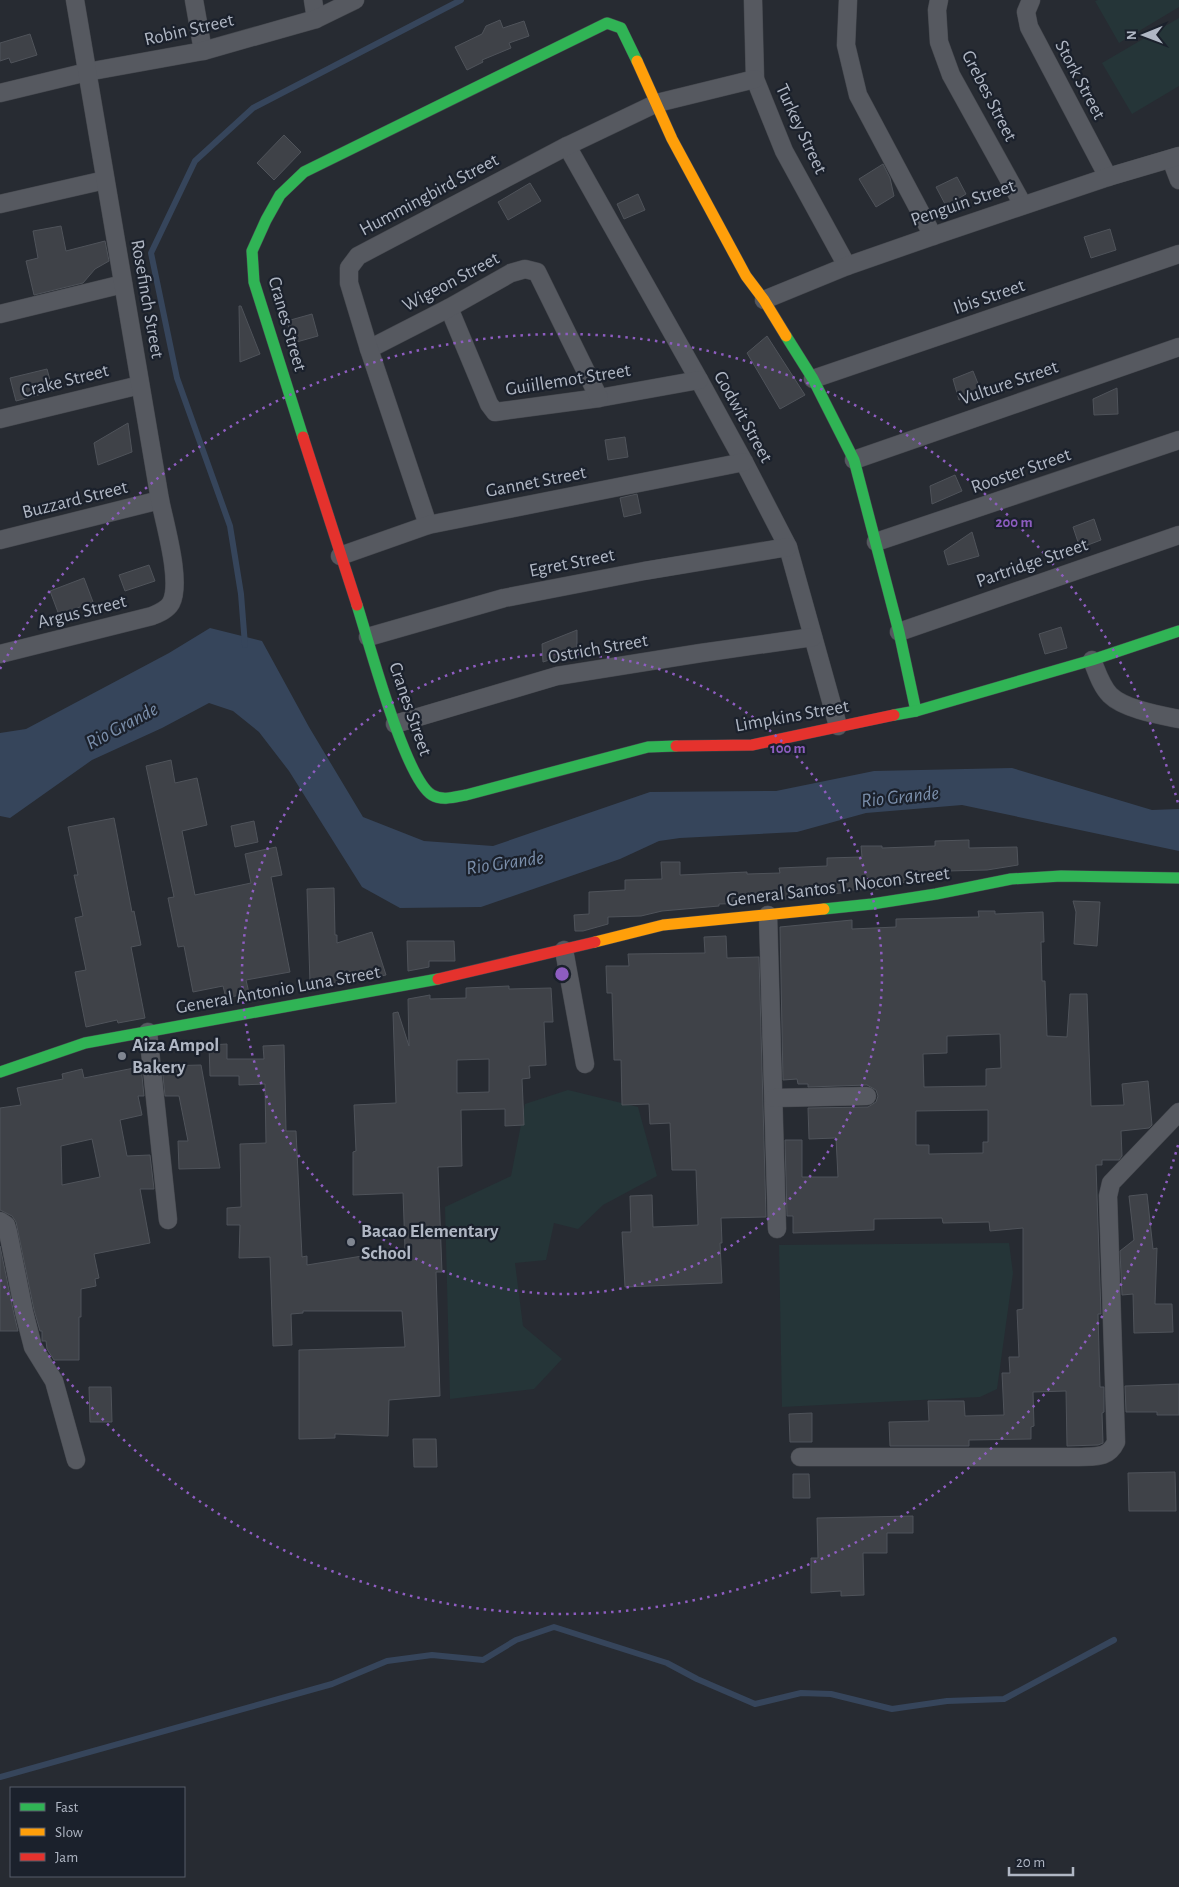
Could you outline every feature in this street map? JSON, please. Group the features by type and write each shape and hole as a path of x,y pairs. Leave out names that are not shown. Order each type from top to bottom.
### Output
{"street":[{"name":"Rosefinch Street","path":"75,0 140,385 175,576 174,591 170,604"},
{"path":"194,0 203,51"},
{"path":"313,0 316,19"},
{"name":"Robin Street","path":"0,93 87,72 203,51 316,19 355,0"},
{"name":"Turkey Street","path":"753,0 755,79 784,151 847,266"},
{"path":"848,0 846,45 858,95 933,236"},
{"name":"Grebes Street","path":"939,0 937,10 939,42 951,75 1024,206"},
{"name":"Stork Street","path":"1031,0 1026,12 1028,28 1108,177"},
{"name":"Cranes Street","path":"435,796 424,789 415,774 395,724 254,282 252,251 280,195 304,172 607,23 621,28 657,103"},
{"name":"Hummingbird Street","path":"428,525 369,349 349,283 349,268 358,256 567,146 657,103 755,79"},
{"path":"657,103 672,139 746,276 764,300 813,379 854,460 899,632 916,711"},
{"name":"Godwit Street","path":"567,146 699,380 788,548 838,726"},
{"path":"1175,157 1179,180"},
{"name":"Penguin Street","path":"764,300 847,266 933,236 1108,177 1175,157"},
{"path":"0,204 106,180"},
{"name":"Ibis Street","path":"813,379 1179,254"},
{"name":"Wigeon Street","path":"369,349 449,308 511,273 525,269 536,272 599,398"},
{"path":"0,314 123,284"},
{"name":"Guiillemot Street","path":"449,308 489,404 495,412 599,398 699,380"},
{"name":"Vulture Street","path":"854,460 1179,347"},
{"name":"Crake Street","path":"0,419 140,385"},
{"name":"Rooster Street","path":"876,542 1179,440"},
{"name":"Gannet Street","path":"340,556 428,525 744,462"},
{"name":"Buzzard Street","path":"0,540 160,500"},
{"name":"Partridge Street","path":"899,632 1179,535"},
{"name":"Egret Street","path":"368,637 504,598 644,571 788,548"},
{"name":"Argus Street","path":"0,654 152,616 162,612 170,604"},
{"name":"Limpkins Street","path":"435,796 450,798 466,796 648,747 752,745 916,711 1092,660 1179,630"},
{"name":"Ostrich Street","path":"395,724 557,676 814,637"},
{"path":"1092,660 1102,684 1110,695 1121,703 1179,719"},
{"name":"General Santos T. Nocon Street","path":"564,950 663,925 872,904 1011,879 1061,876 1179,878"},
{"path":"768,915 777,1229"},
{"path":"564,950 585,1064"},
{"name":"General Antonio Luna Street","path":"0,1072 85,1043 452,977 564,950"},
{"path":"148,1032 168,1220"},
{"path":"774,1098 868,1096"},
{"path":"800,1457 1078,1457 1103,1456 1112,1451 1116,1442 1108,1196 1111,1183 1179,1112"},
{"path":"0,1221 6,1225 8,1232 33,1347 54,1381 62,1404 76,1460"}],"shaded area":[{"path":"1179,0 1179,7 1119,43 1095,1"},
{"path":"1179,18 1179,86 1132,114 1102,63"},
{"path":"568,1090 638,1107 657,1176 603,1205 578,1229 554,1223 546,1260 515,1263 523,1326 562,1359 534,1389 450,1399 445,1207 511,1176 525,1104"},
{"path":"1009,1243 1013,1273 997,1389 980,1397 782,1407 779,1245"}],"water":[{"name":"Rio Grande","path":"210,628 262,641 309,727 363,817 424,841 493,846 650,792 776,791 874,771 1012,768 1152,810 1179,809 1179,851 962,805 866,813 797,832 680,838 659,841 620,859 481,907 400,908 362,887 289,771 259,732 233,711 209,703 162,728 92,760 10,818 0,816 0,733 26,729 169,653"}],"building":[{"path":"500,20 503,28 524,21 529,36 509,43 511,48 482,60 483,62 467,70 455,47 482,34 486,26"},
{"path":"30,34 37,55 11,63 9,58 0,61 0,43"},
{"path":"284,135 301,152 274,180 257,163"},
{"path":"883,164 890,178 894,196 876,207 859,179"},
{"path":"957,177 966,194 946,206 936,187"},
{"path":"530,183 541,201 508,220 498,202"},
{"path":"638,194 645,210 624,219 617,204"},
{"path":"61,226 66,251 105,241 109,261 95,269 83,283 34,295 26,261 38,258 33,231"},
{"path":"1110,229 1116,250 1091,258 1084,237"},
{"path":"239,306 241,306 260,354 240,362"},
{"path":"312,314 318,336 293,343 287,321"},
{"path":"767,336 805,395 780,409 747,353"},
{"path":"47,369 53,391 16,401 10,378"},
{"path":"973,371 981,391 959,400 953,379"},
{"path":"1117,388 1118,414 1094,415 1093,399"},
{"path":"128,423 132,452 98,465 94,443"},
{"path":"625,437 628,457 608,460 605,440"},
{"path":"955,475 962,491 932,504 930,486"},
{"path":"637,494 641,513 624,517 620,498"},
{"path":"1094,519 1101,540 1080,548 1073,527"},
{"path":"972,532 979,556 948,565 944,551"},
{"path":"149,565 155,581 125,591 119,575"},
{"path":"84,578 93,602 59,615 50,591"},
{"path":"1061,627 1067,648 1045,654 1039,634"},
{"path":"577,630 577,651 543,662 542,644"},
{"path":"171,760 175,783 197,778 207,825 182,831 195,895 251,883 245,854 276,847 282,875 271,877 290,972 246,980 249,993 226,998 223,986 193,992 184,946 178,947 168,898 174,897 146,766"},
{"path":"114,818 132,912 134,911 141,945 131,947 145,1018 118,1023 117,1020 86,1027 75,972 86,970 75,918 83,916 74,875 78,875 68,827"},
{"path":"254,821 258,842 235,847 231,826"},
{"path":"969,840 969,848 1017,847 1018,865 987,870 947,871 947,877 922,879 922,882 884,883 884,888 879,889 851,890 851,892 749,903 719,904 719,906 662,911 641,916 608,917 608,924 583,931 575,931 574,915 589,914 589,892 625,890 625,880 662,879 661,862 680,862 680,875 747,872 747,874 780,873 779,868 827,866 827,858 862,857 861,846 882,846 882,848 935,846 935,841"},
{"path":"334,888 335,935 337,935 337,943 372,932 386,975 342,983 310,983 307,889"},
{"path":"1073,901 1100,902 1097,946 1074,944 1076,912"},
{"path":"978,911 995,911 995,914 1043,912 1044,942 1041,942 1042,981 1045,981 1047,1036 1067,1037 1070,994 1087,994 1091,1106 1124,1105 1122,1084 1148,1081 1152,1125 1149,1128 1121,1131 1122,1156 1119,1160 1102,1160 1102,1165 1096,1165 1101,1314 1098,1314 1100,1387 1104,1387 1104,1412 1102,1413 1103,1443 1098,1445 1067,1446 1066,1391 1033,1392 1034,1426 1031,1427 1031,1439 969,1440 969,1446 890,1446 889,1422 929,1421 928,1401 964,1401 965,1416 1004,1415 1002,1373 1010,1373 1009,1357 1019,1357 1017,1310 1023,1309 1023,1228 990,1231 989,1222 943,1223 942,1218 874,1219 874,1230 793,1233 793,1216 787,1216 785,1140 802,1140 802,1177 838,1177 836,1138 809,1139 808,1108 868,1107 876,1102 878,1096 876,1090 867,1085 808,1087 808,1084 798,1084 797,1079 783,1080 780,927 852,920 852,929 896,927 896,919 979,917","holes":["1000,1034 1001,1068 986,1069 986,1086 924,1087 923,1054 947,1053 947,1036","988,1110 988,1142 983,1142 983,1153 929,1154 929,1145 916,1145 916,1111"]},
{"path":"726,936 727,958 759,957 766,1217 721,1218 722,1283 625,1287 622,1232 631,1232 630,1196 652,1195 653,1227 698,1225 696,1170 672,1170 670,1123 650,1124 649,1104 622,1105 621,1060 614,1060 612,993 607,993 606,966 629,966 628,954 705,953 704,937"},
{"path":"407,941 454,941 455,961 429,961 429,967 408,971"},
{"path":"509,986 509,989 551,988 553,1022 544,1022 546,1065 529,1066 530,1078 522,1079 524,1125 505,1126 505,1109 461,1110 462,1166 438,1167 442,1272 436,1272 440,1396 389,1400 388,1436 335,1434 335,1438 299,1439 299,1350 405,1347 402,1311 303,1311 303,1313 291,1314 292,1345 273,1346 270,1257 239,1258 240,1225 227,1225 227,1208 241,1207 240,1144 266,1143 265,1084 239,1085 239,1076 210,1076 209,1045 227,1044 227,1059 264,1059 263,1046 284,1045 286,1131 296,1131 302,1257 307,1256 307,1265 405,1249 403,1193 353,1195 353,1152 356,1151 354,1105 396,1103 393,1013 398,1012 409,1046 408,999 430,995 430,999 466,998 466,988","holes":["489,1059 489,1092 457,1093 457,1060"]},
{"path":"201,1065 220,1168 179,1169 178,1141 188,1141 179,1096 165,1096 162,1066"},
{"path":"134,1066 141,1066 144,1096 138,1096 142,1115 120,1120 127,1156 150,1155 154,1189 140,1189 150,1243 94,1254 99,1278 95,1279 96,1286 81,1289 79,1360 54,1360 47,1349 46,1341 42,1341 42,1331 40,1331 34,1310 16,1222 12,1216 0,1210 0,1108 21,1105 17,1088 63,1079 62,1074 82,1069 84,1078 134,1068","holes":["92,1139 100,1177 62,1185 61,1146"]},
{"path":"1147,1194 1153,1249 1157,1248 1155,1304 1172,1304 1173,1332 1134,1333 1133,1294 1122,1295 1120,1251 1134,1240 1129,1196"},
{"path":"0,1246 14,1314 18,1331 0,1331"},
{"path":"1179,1384 1179,1415 1157,1415 1157,1412 1126,1412 1125,1386"},
{"path":"89,1387 111,1387 112,1422 90,1422"},
{"path":"812,1413 812,1442 790,1442 789,1414"},
{"path":"413,1439 436,1439 437,1467 414,1467"},
{"path":"1175,1472 1176,1511 1129,1511 1128,1473"},
{"path":"793,1474 809,1474 810,1498 793,1498"},
{"path":"913,1516 913,1533 887,1533 887,1553 863,1553 864,1595 841,1596 841,1591 811,1593 811,1558 818,1558 817,1518"}],"waterway":[{"path":"245,645 241,594 230,526 177,378 151,253 195,161 253,108 461,0"},
{"path":"0,1777 332,1684 387,1661 432,1655 483,1660 516,1640 554,1627 667,1663 697,1679 755,1704 801,1693 831,1694 892,1709 947,1701 1004,1699 1114,1640"}],"traffic: fast":[{"path":"303,437 254,282 252,251 280,195 304,172 607,23 621,28 637,61"},
{"path":"786,336 813,379 854,460 899,632 916,711"},
{"path":"357,605 400,738 422,784 436,797 449,798 466,795 648,747 676,746"},
{"path":"894,715 916,711 1092,660 1179,631"},
{"path":"824,909 936,894 1011,879 1061,876 1179,878"},
{"path":"0,1072 85,1043 438,979"}],"traffic: slow":[{"path":"637,61 672,139 746,276 764,300 786,336"},
{"path":"595,942 663,925 824,909"}],"traffic: jam":[{"path":"303,437 357,605"},
{"path":"676,746 752,745 894,715"},
{"path":"438,979 595,942"}],"place":[{"name":"Aiza Ampol Bakery","path":"122,1056"},
{"name":"Bacao Elementary School","path":"351,1242"}]}
